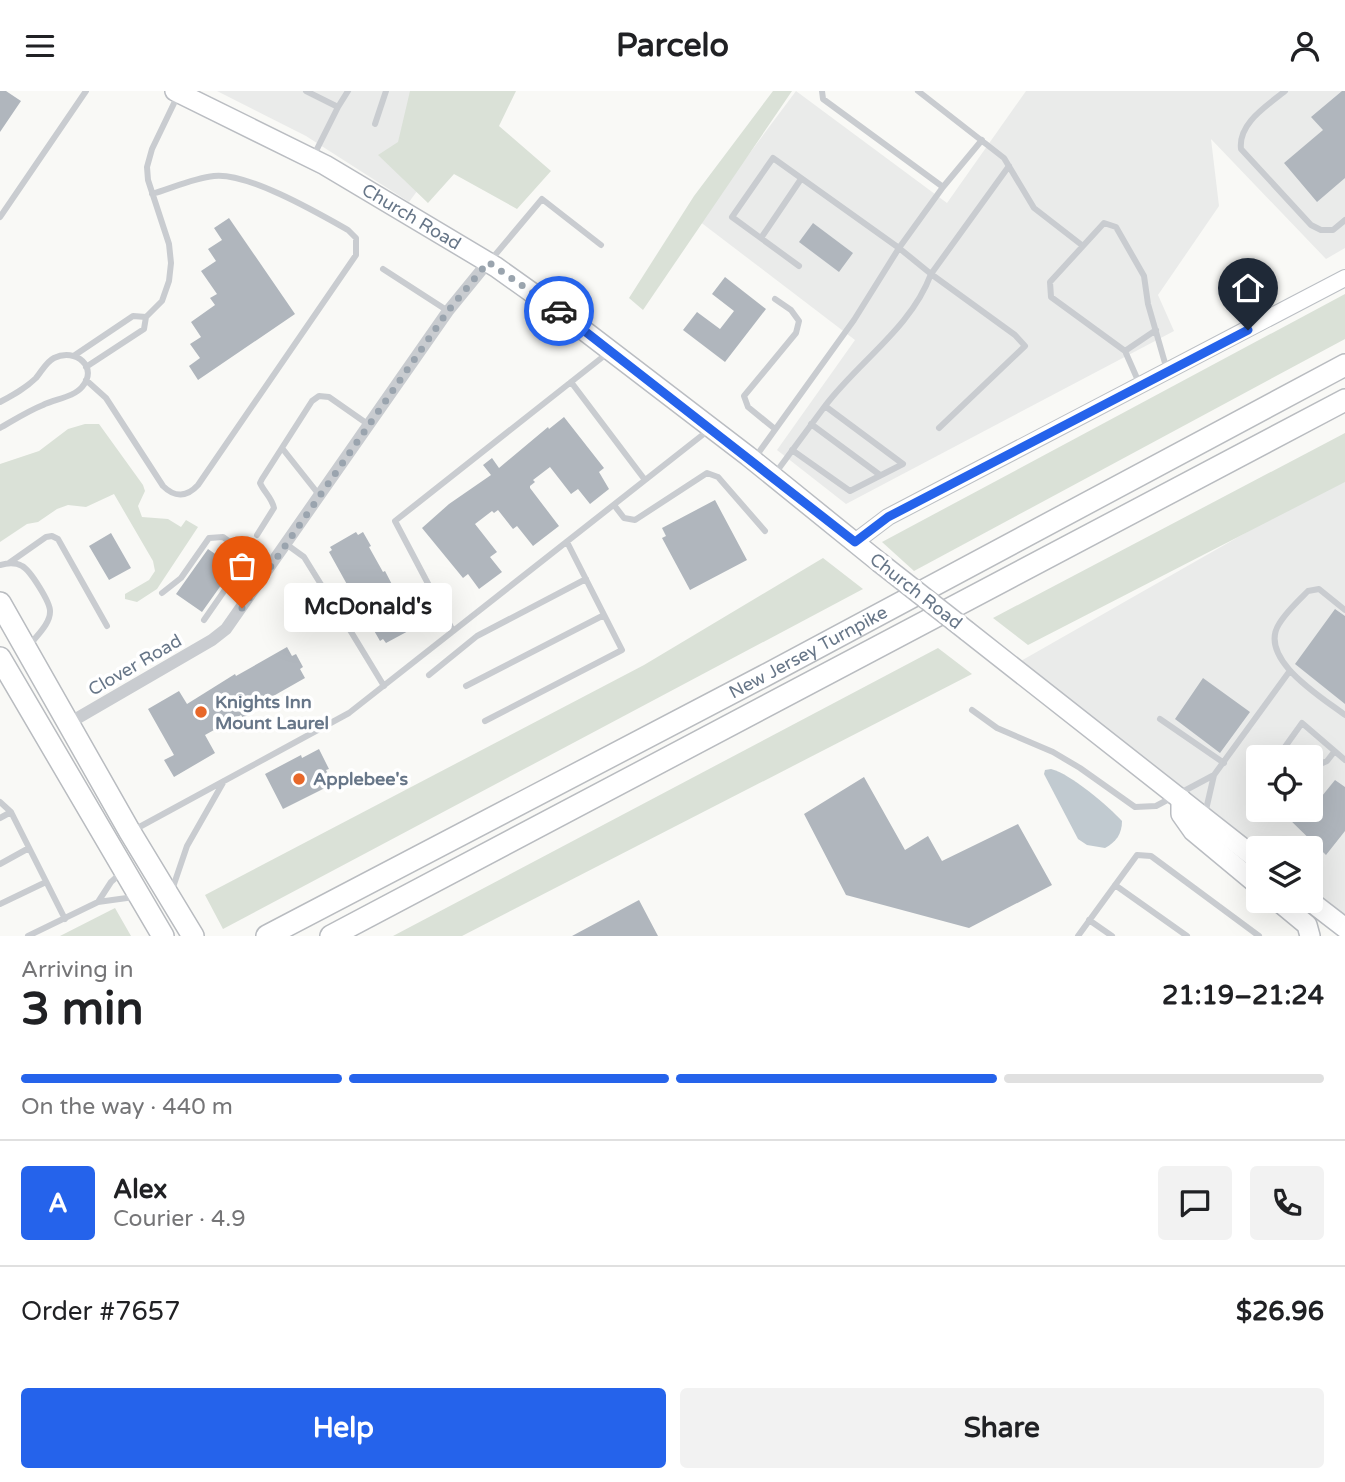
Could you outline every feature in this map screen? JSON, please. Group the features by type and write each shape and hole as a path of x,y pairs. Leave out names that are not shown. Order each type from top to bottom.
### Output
{"highway":[{"name":"New Jersey Turnpike","path":"331,936 1345,365"},
{"name":"New Jersey Turnpike","path":"267,936 771,688 1345,400"},
{"path":"0,603 130,832 190,930"},
{"path":"0,658 163,936"}],"main road":[{"name":"Church Road","path":"177,92 313,159 396,206 545,300 753,460 1246,850"},
{"path":"855,542 888,517 1345,278"},
{"path":"1179,797 1181,814 1193,831 1246,875"},
{"path":"1323,912 1345,930 1342,936"},
{"path":"1292,913 1307,925 1311,936"}],"street":[{"name":"Clover Road","path":"69,723 221,633 233,622 448,311 488,262"}],"lane":[{"path":"0,217 86,91"},
{"path":"306,91 338,107"},
{"path":"313,159 348,91"},
{"path":"375,124 386,91"},
{"path":"822,91 823,99 943,187"},
{"path":"918,91 1004,157 1034,208 1083,246"},
{"path":"1285,91 1246,127 1240,138 1241,149 1311,225 1321,230 1333,230 1345,221"},
{"path":"86,367 144,329 146,317 161,303 169,281 171,263 168,239 147,177 149,156 177,92"},
{"path":"753,460 854,320 899,248 943,187 982,140"},
{"path":"799,267 732,217 773,159 899,248 1015,335 1025,346 939,428"},
{"path":"773,476 837,389 872,356 923,294 931,274 1009,166"},
{"path":"86,380 106,398 163,486 176,495 187,494 198,485 356,255 356,238 348,230 239,178 213,176 152,194"},
{"path":"761,238 802,179"},
{"path":"488,262 542,199 601,245"},
{"path":"1140,386 1125,351 1051,297 1050,282 1104,223 1116,227 1144,276 1148,304 1168,372"},
{"path":"383,269 448,311"},
{"path":"775,299 791,310 799,321 796,333 744,396 748,407 775,429"},
{"path":"75,355 133,316 146,317"},
{"path":"1125,351 1156,330"},
{"path":"453,631 395,521 610,351"},
{"path":"0,402 28,385 52,359 75,355 82,359 86,367 84,386 73,394 41,406 0,428"},
{"path":"571,382 645,480"},
{"path":"257,535 274,508 260,483 312,401 319,396 329,397 369,425"},
{"path":"792,450 850,491 903,464 825,406"},
{"path":"811,424 880,475"},
{"path":"130,832 339,719 710,429"},
{"path":"282,448 320,496"},
{"path":"614,505 624,518 635,520 707,473 718,477 765,531"},
{"path":"162,593 181,578 207,540 214,536 223,537 242,551 245,561 204,620"},
{"path":"9,563 46,537 58,539 107,626"},
{"path":"485,721 622,650 567,542"},
{"path":"286,544 307,560 330,599"},
{"path":"0,565 9,563 28,570 49,603 51,612 47,621 27,649"},
{"path":"429,675 477,636 586,579"},
{"path":"1345,610 1319,589 1308,590 1277,626 1275,643 1289,672 1345,715"},
{"path":"339,612 384,686"},
{"path":"466,686 604,615"},
{"path":"971,711 997,728 1053,752 1135,807 1156,806 1179,797 1214,775 1289,672"},
{"path":"1160,719 1224,762"},
{"path":"1286,745 1302,723 1345,759"},
{"path":"1323,763 1334,752"},
{"path":"1204,817 1214,775"},
{"path":"170,897 187,846 225,779"},
{"path":"0,802 11,812 65,919"},
{"path":"0,818 11,812"},
{"path":"0,864 29,848"},
{"path":"1078,936 1137,855 1150,856 1259,936"},
{"path":"98,902 111,882 125,870"},
{"path":"0,904 46,881"},
{"path":"1115,885 1187,936"},
{"path":"28,936 98,902 122,901 140,896"},
{"path":"1089,920 1112,936"}],"shaded area":[{"path":"217,91 491,91 409,202 306,136"},
{"path":"410,91 516,91 499,126 551,171 517,209 454,174 428,203 378,155 398,142"},
{"path":"773,91 792,91 643,310 629,298 694,196"},
{"path":"796,91 947,203 1026,91 1345,91 1345,248 1326,259 1211,139 1219,206 1158,295 1174,331 846,504 777,450 855,340 699,221"},
{"path":"1345,294 1345,339 914,571 882,542"},
{"path":"85,424 99,424 143,485 145,491 138,506 142,517 168,519 181,527 186,520 198,527 157,589 137,602 125,599 125,594 149,580 155,571 153,561 114,494 86,507 68,505 57,509 0,542 0,464 39,451 68,429"},
{"path":"1345,433 1345,482 1028,645 993,618"},
{"path":"1345,476 1345,928 1323,911 1323,836 1246,836 1246,840 1012,666"},
{"path":"823,558 863,589 223,929 205,895 644,665"},
{"path":"938,648 972,674 462,936 393,936"},
{"path":"1051,769 1079,784 1122,821 1120,834 1112,843 1105,848 1087,845 1078,839 1044,774 1045,770"},
{"path":"115,908 131,936 60,936"}],"building":[{"path":"0,91 6,91 21,101 0,132"},
{"path":"1345,91 1345,178 1317,202 1284,163 1323,130 1311,117"},
{"path":"229,218 295,314 198,380 189,366 200,358 190,344 201,337 191,322 215,305 210,298 217,294 201,271 216,261 208,249 222,240 214,228"},
{"path":"813,223 853,253 839,272 799,242"},
{"path":"725,277 766,309 725,362 683,330 697,312 720,329 734,311 712,294"},
{"path":"564,417 604,468 599,472 609,489 590,504 578,489 571,494 550,467 533,480 535,482 530,488 559,526 533,546 517,526 513,529 498,510 494,513 492,511 475,524 497,552 490,557 502,572 479,589 468,574 463,578 422,528 449,504 491,475 483,465 492,458 499,468"},
{"path":"715,500 747,560 690,590 662,538 666,536 662,528"},
{"path":"356,532 358,535 363,532 412,623 409,624 412,629 386,643 383,639 380,641 357,601 344,609 337,607 329,617 321,604 332,604 335,596 349,588 329,552 332,550 330,547"},
{"path":"111,533 131,568 109,580 89,546"},
{"path":"208,549 234,567 202,612 176,594"},
{"path":"1335,609 1345,616 1345,704 1295,664"},
{"name":"Knights Inn Mount Laurel","path":"287,647 292,656 296,654 305,678 254,707 256,710 243,718 241,715 205,735 215,753 174,777 164,760 174,755 148,709 179,691 187,704 235,674 236,676"},
{"path":"1203,678 1250,712 1220,753 1175,719"},
{"name":"Applebee's","path":"319,749 333,784 283,809 265,774 301,755 302,758"},
{"path":"864,777 905,850 928,836 942,861 1018,824 1052,885 969,928 846,895 804,814"},
{"path":"1335,780 1345,787 1345,831 1326,855 1323,852 1323,836 1306,836 1292,822 1323,822 1323,795"},
{"path":"639,900 658,936 572,936"}],"way so far":[{"path":"242,608 448,311 488,262 559,311"}],"place":[{"name":"McDonald's","path":"242,608"},
{"name":"Knights Inn Mount Laurel","path":"201,712"},
{"name":"Applebee's","path":"299,779"}],"route":[{"path":"559,311 855,542 888,517 1248,330"}]}
